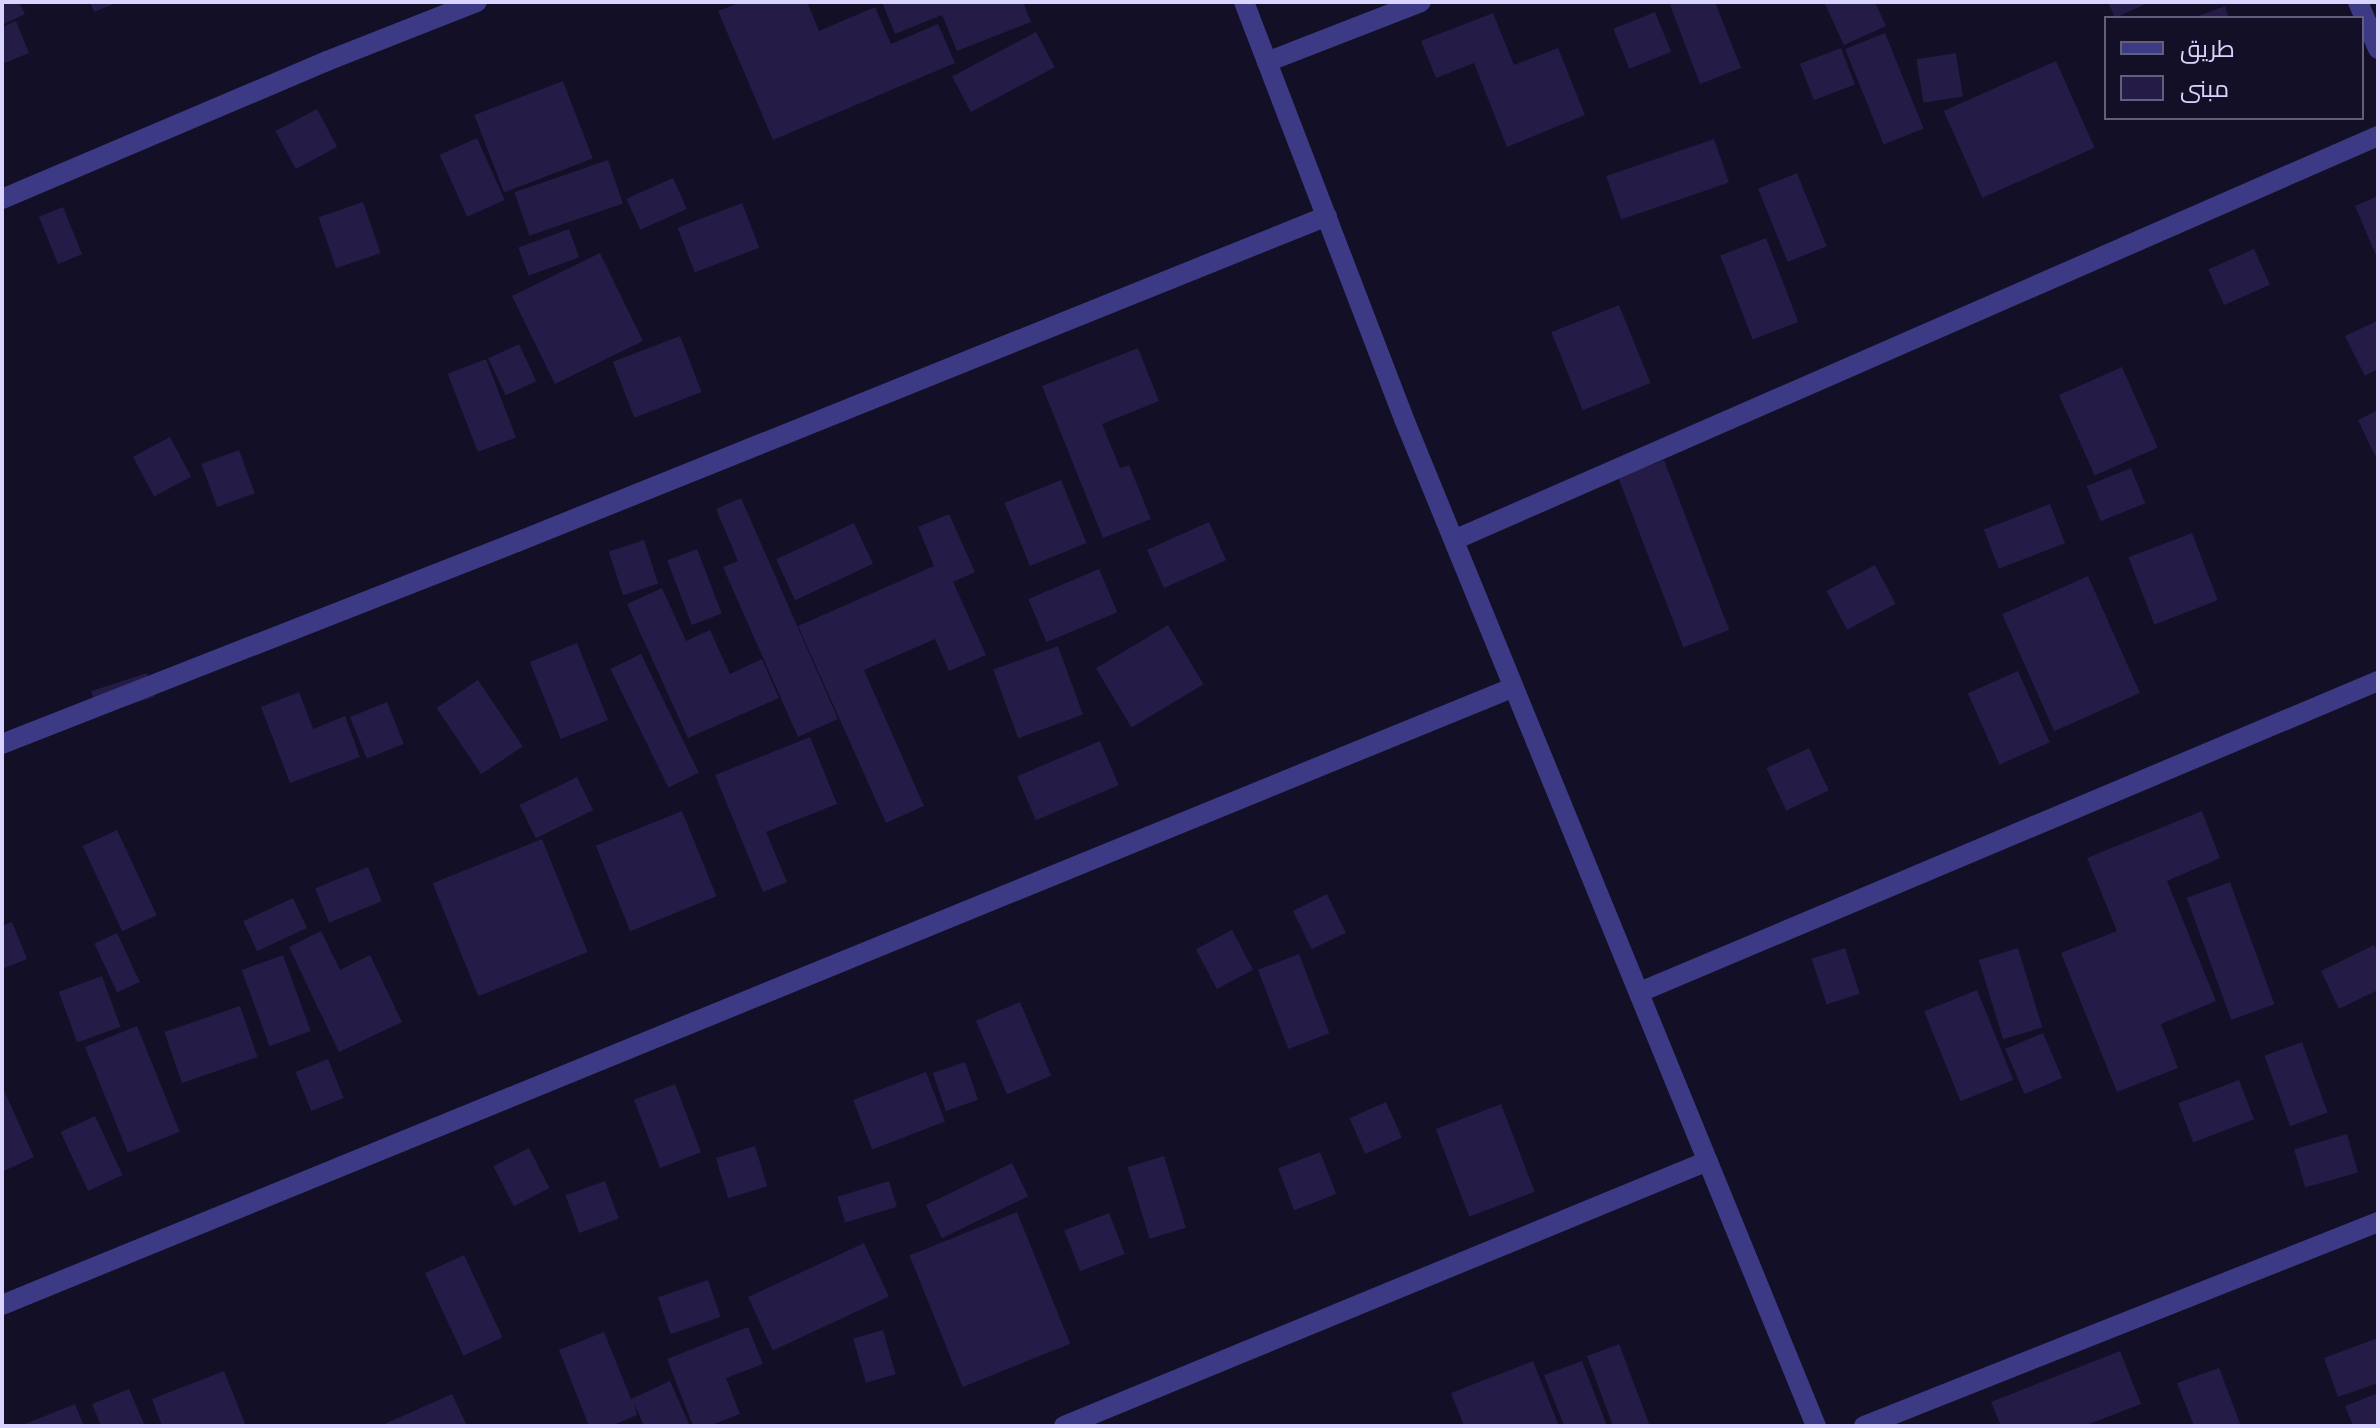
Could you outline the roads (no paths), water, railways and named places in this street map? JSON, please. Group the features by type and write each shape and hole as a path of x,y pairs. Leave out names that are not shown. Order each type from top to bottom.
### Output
{"street":[{"path":"2,199 327,61 477,2"},
{"path":"1244,2 1512,688 1640,992 1816,1426"},
{"path":"1267,62 1421,2"},
{"path":"2364,16 2378,49"},
{"path":"1454,540 2378,136"},
{"path":"2,744 517,542 1327,216"},
{"path":"1640,992 2378,681"},
{"path":"2,1305 1512,688"},
{"path":"1064,1426 1708,1161"},
{"path":"1864,1426 2378,1222"}]}
